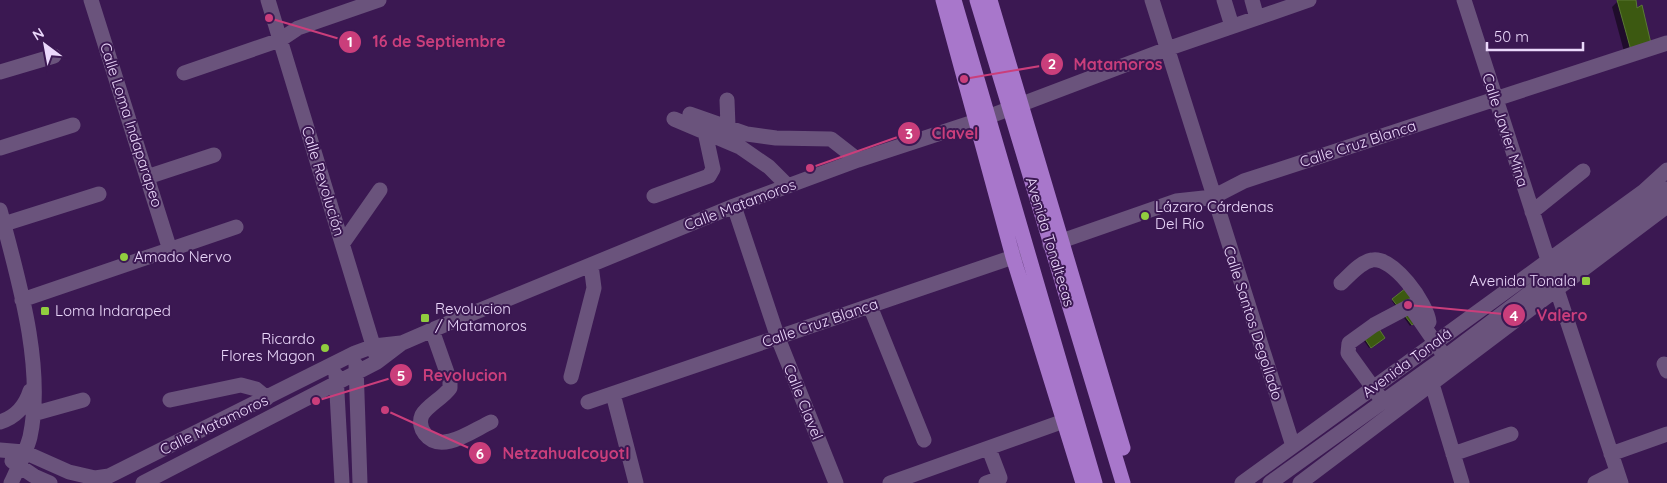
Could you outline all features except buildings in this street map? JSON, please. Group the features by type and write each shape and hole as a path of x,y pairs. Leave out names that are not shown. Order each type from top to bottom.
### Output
{"main road":[{"name":"Avenida Tonaltecas","path":"943,0 983,118"},
{"name":"Avenida Tonaltecas","path":"954,0 983,118 1064,421 1083,483"},
{"name":"Avenida Tonaltecas","path":"977,0 1015,106 1056,243 1123,483"},
{"name":"Avenida Tonaltecas","path":"990,0 1015,106"},
{"name":"Avenida Tonaltecas","path":"1056,243 1133,483"},
{"name":"Avenida Tonaltecas","path":"1020,255 1095,483"}],"street":[{"name":"Calle Loma Indaparapeo","path":"91,0 170,250"},
{"name":"Calle Revolución","path":"268,0 343,243 374,346 377,362"},
{"path":"184,73 280,40 298,28 379,0"},
{"name":"Calle Santos Degollado","path":"1152,0 1293,446"},
{"path":"1224,0 1232,26"},
{"path":"1252,0 1257,18"},
{"name":"Calle Matamoros","path":"21,459 69,472 111,480 355,353 374,346 402,342 734,206 858,160 983,118 1167,49 1257,18 1293,3 1309,0"},
{"name":"Calle Javier Mina","path":"1464,0 1494,99 1548,260"},
{"name":"Calle Cruz Blanca","path":"1056,243 1176,201 1213,197 1244,181 1667,43"},
{"path":"0,72 54,56"},
{"path":"727,100 728,126"},
{"path":"690,114 747,134 776,138 831,139 858,160"},
{"path":"674,119 740,147 757,158 788,186"},
{"path":"0,148 73,125"},
{"path":"654,196 709,176 713,169 705,132"},
{"path":"147,177 214,155"},
{"name":"Avenida Tonalá","path":"1242,483 1373,387 1432,339 1548,260 1644,191 1667,170"},
{"path":"1532,212 1583,171"},
{"path":"1270,483 1387,407 1449,363 1667,189"},
{"path":"343,243 380,190"},
{"path":"11,483 29,438 33,414 32,359 22,300 2,217 99,194"},
{"name":"Calle Clavel","path":"734,206 778,338 836,483"},
{"name":"Avenida Tonalá","path":"1300,483 1387,407 1432,384 1449,363 1557,290 1666,209"},
{"path":"22,300 236,227"},
{"name":"Calle Cruz Blanca","path":"588,402 1020,255"},
{"path":"1341,283 1358,268 1372,260 1385,262 1406,279 1420,300 1429,318 1432,339"},
{"path":"571,376 592,302 594,288 591,265"},
{"path":"1557,290 1619,478 1596,483"},
{"path":"870,306 924,440"},
{"path":"1387,407 1348,353 1349,343 1374,325 1410,306 1449,363"},
{"path":"432,330 450,381 450,388 422,415 420,424 424,433 432,441 443,444 491,422"},
{"name":"Calle Matamoros","path":"143,483 377,362 402,342"},
{"path":"355,353 360,483"},
{"path":"0,422 13,417 23,407 32,384 32,359"},
{"path":"335,364 342,483"},
{"path":"1432,384 1453,454 1458,482"},
{"path":"170,400 241,385 256,388 268,398"},
{"path":"613,394 636,483"},
{"path":"33,414 83,400"},
{"path":"890,483 1064,421"},
{"path":"1453,454 1511,434"},
{"path":"1611,454 1667,434"},
{"path":"986,483 1000,478 989,449"},
{"path":"0,450 21,459 50,483"}],"place":[{"name":"16 de Septiembre","path":"269,18"},
{"name":"Matamoros","path":"964,79"},
{"name":"Clavel","path":"810,168"},
{"name":"Lázaro Cárdenas Del Río","path":"1145,216"},
{"name":"Amado Nervo","path":"124,257"},
{"name":"Avenida Tonala","path":"1586,281"},
{"name":"Valero","path":"1408,305"},
{"name":"Loma Indaraped","path":"45,311"},
{"name":"Revolucion / Matamoros","path":"425,318"},
{"name":"Ricardo Flores Magon","path":"325,348"},
{"name":"Revolucion","path":"316,401"},
{"name":"Netzahualcoyotl","path":"385,410"}]}
